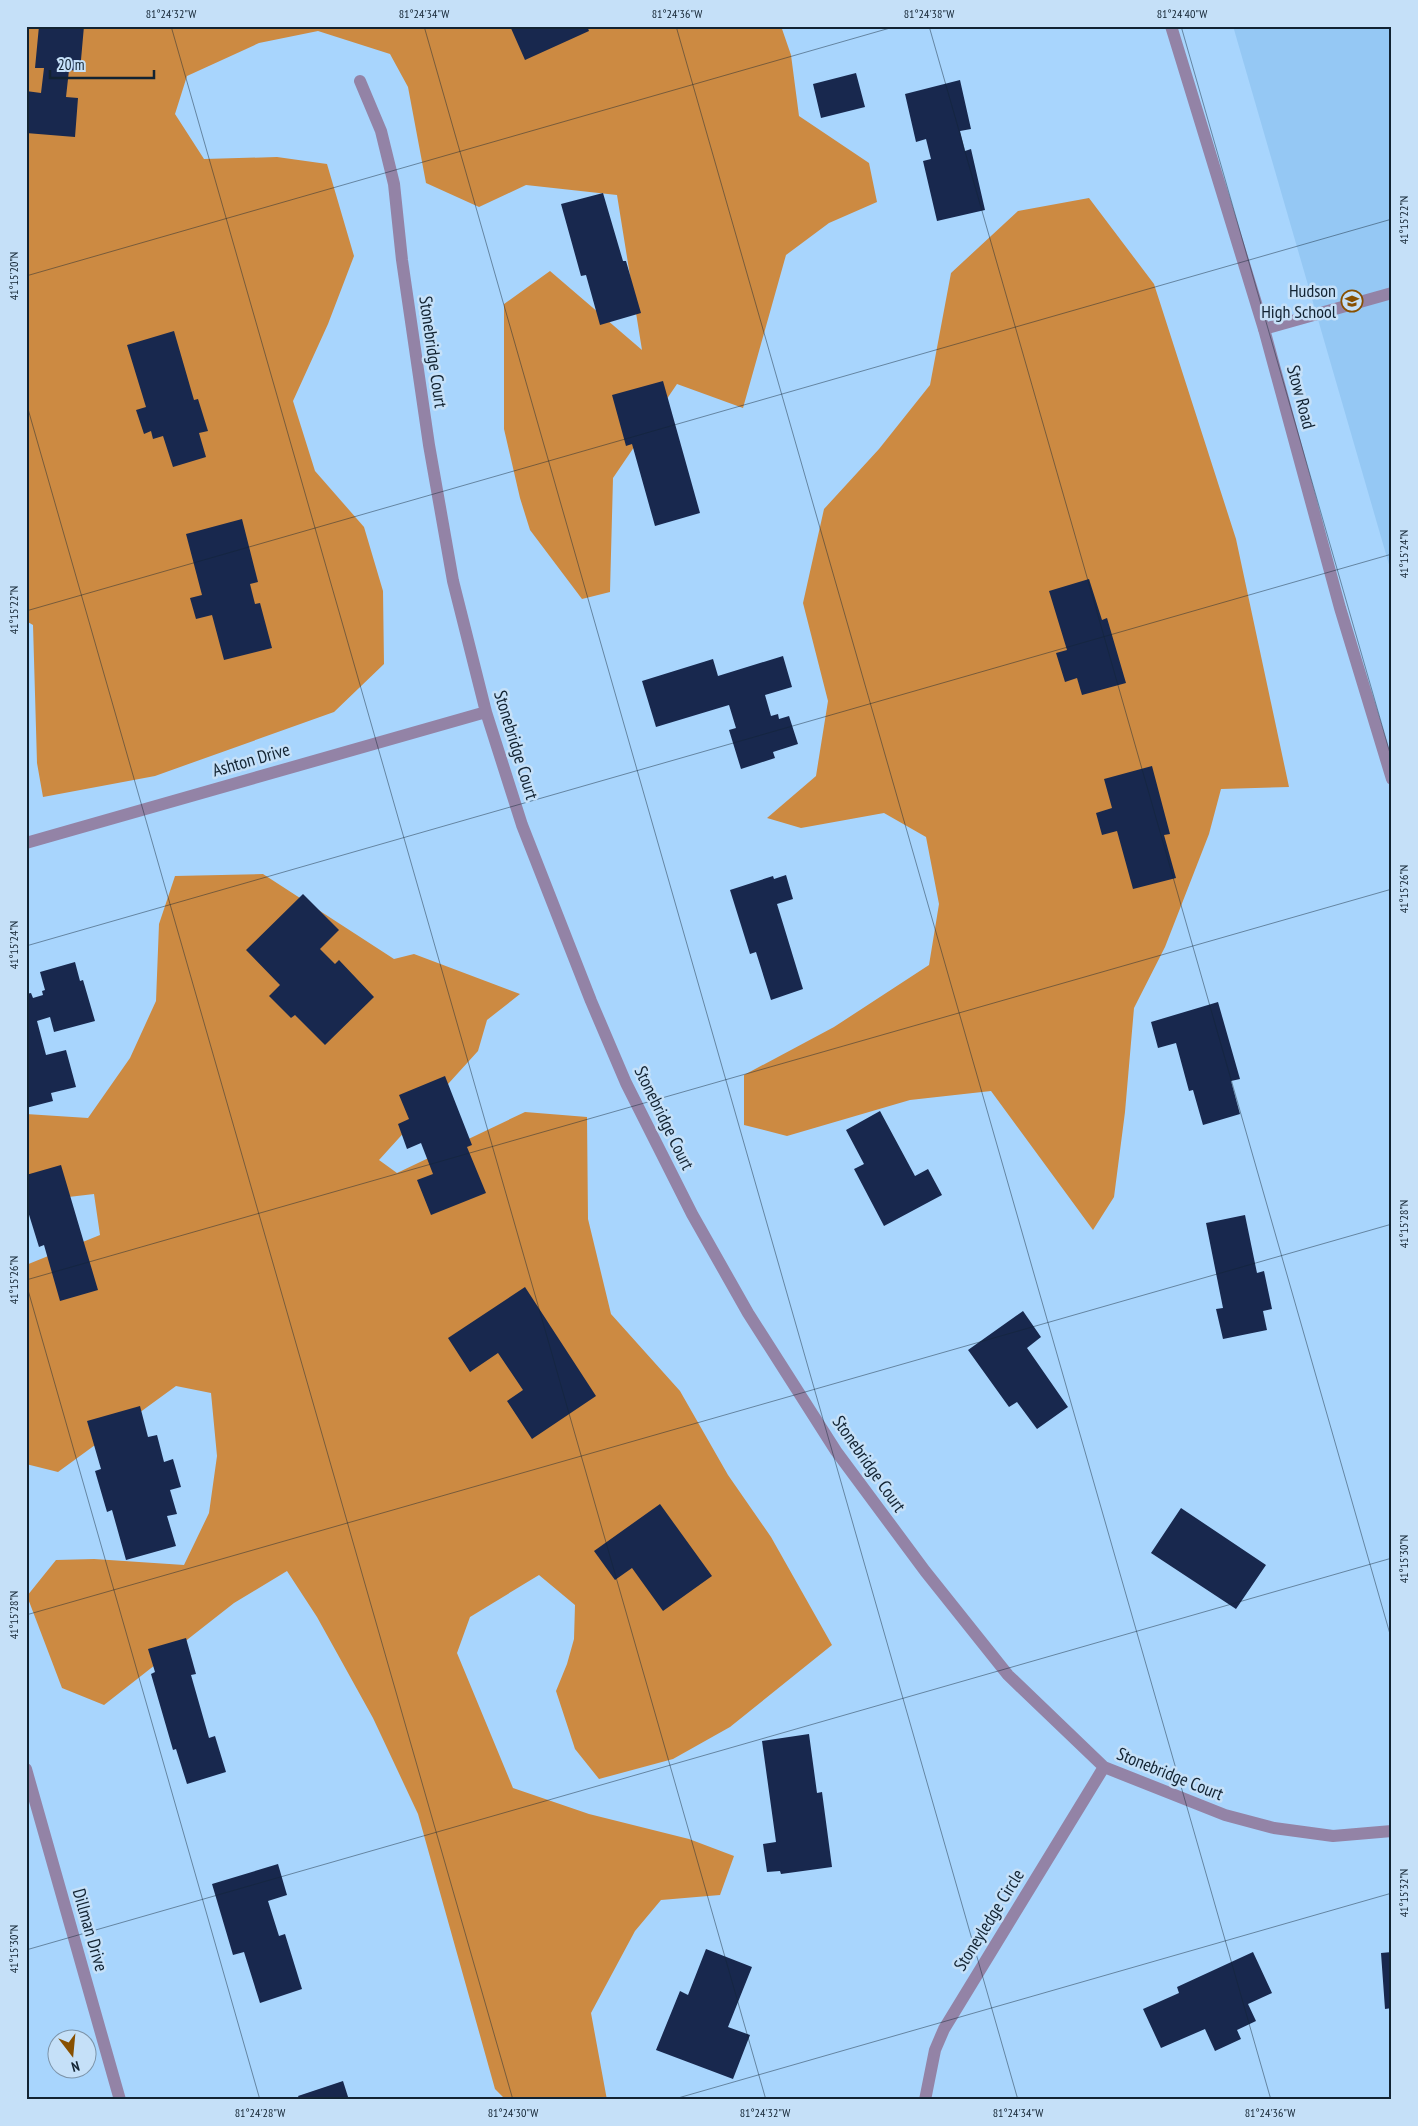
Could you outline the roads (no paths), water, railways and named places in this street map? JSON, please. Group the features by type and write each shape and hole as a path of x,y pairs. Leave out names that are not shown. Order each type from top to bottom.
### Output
{"street":[{"name":"Stow Road","path":"1170,26 1264,329 1340,608 1392,779"},
{"name":"Stonebridge Court","path":"360,81 381,131 394,184 402,260 429,445 453,581 486,712 522,825 626,1083 692,1214 748,1313 836,1451 925,1572 1008,1675 1104,1766 1225,1816 1274,1828 1333,1836 1392,1831"},
{"path":"1264,329 1392,293"},
{"name":"Ashton Drive","path":"26,843 486,712"},
{"name":"Stoneyledge Circle","path":"925,2100 935,2050 944,2029 1104,1766"},
{"name":"Dillman Drive","path":"26,1769 120,2100"}],"place":[{"name":"Hudson High School","path":"1352,301"}]}
